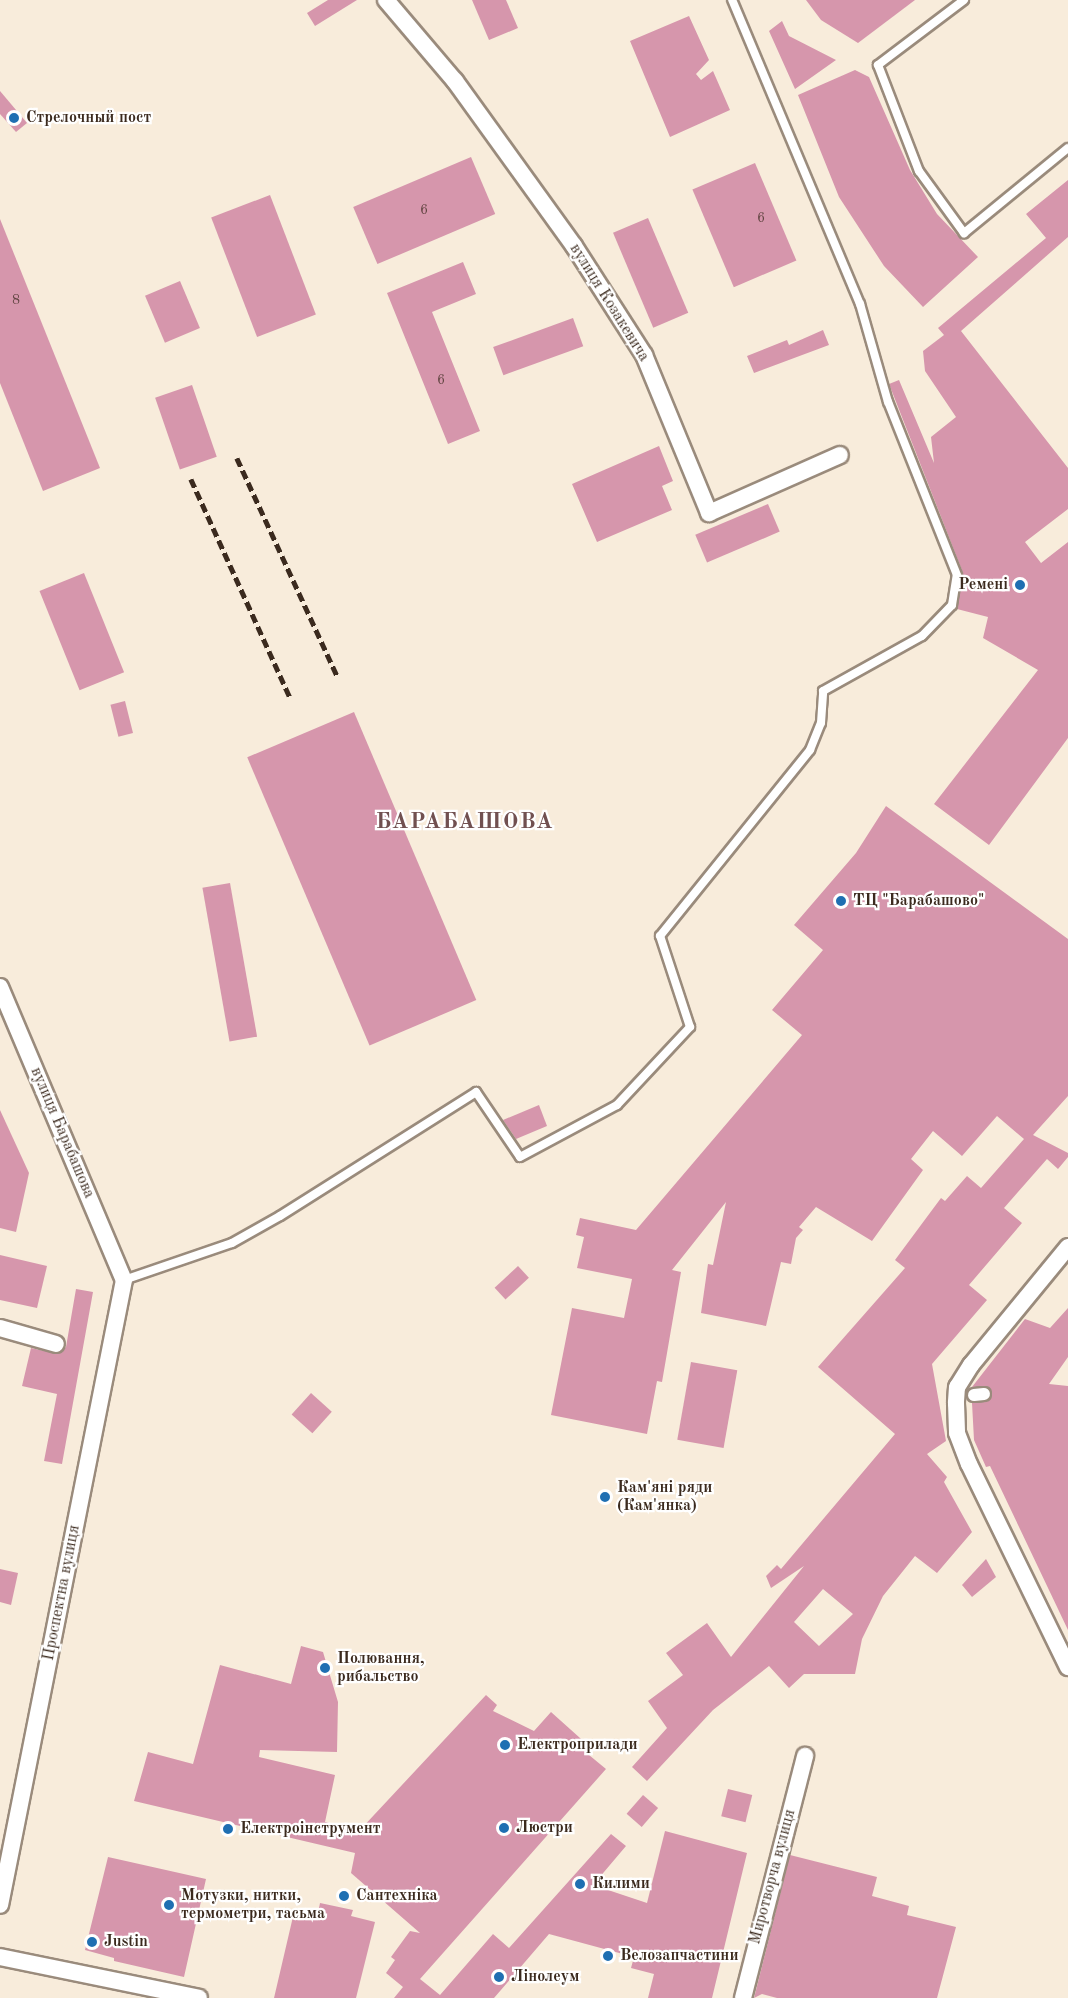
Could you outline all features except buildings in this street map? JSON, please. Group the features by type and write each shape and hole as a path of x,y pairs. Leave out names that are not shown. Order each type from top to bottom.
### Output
{"street":[{"name":"вулиця Козакевича","path":"386,0 455,81 574,246 644,355 709,513 840,455"},
{"name":"вулиця Барабашова","path":"0,987 124,1280"},
{"path":"1068,1247 971,1365 957,1387 956,1403 957,1433 969,1464 1068,1667"},
{"name":"Проспектна вулиця","path":"0,1905 124,1280"},
{"path":"0,1328 56,1344"},
{"name":"Миротворча вулиця","path":"742,1998 805,1756"},
{"path":"0,1957 199,1998"}],"lane":[{"path":"124,1280 242,1237 476,1092 520,1157 617,1105 690,1027 660,936 801,763 821,723 823,692 922,636 952,605 957,575 888,402 860,304 732,0"},
{"path":"964,0 878,66 919,171 964,233 1068,148"}],"railway":[{"path":"237,458 338,678"},
{"path":"191,479 291,699"}],"place":[{"name":"Стрелочный пост","path":"14,118"},
{"name":"Ремені","path":"1020,585"},
{"name":"ТЦ \"Барабашово\"","path":"841,901"},
{"name":"Кам'яні ряди (Кам'янка)","path":"605,1497"},
{"name":"Полювання, рибальство","path":"325,1668"},
{"name":"Електроприлади","path":"505,1745"},
{"name":"Люстри","path":"504,1828"},
{"name":"Електроінструмент","path":"228,1829"},
{"name":"Килими","path":"580,1884"},
{"name":"Сантехніка","path":"344,1896"},
{"name":"Мотузки, нитки, термометри, тасьма","path":"169,1905"},
{"name":"Justin","path":"92,1942"},
{"name":"Велозапчастини","path":"608,1956"},
{"name":"Лінолеум","path":"499,1977"}],"district":[{"name":"БАРАБАШОВА","path":"465,823"}]}
